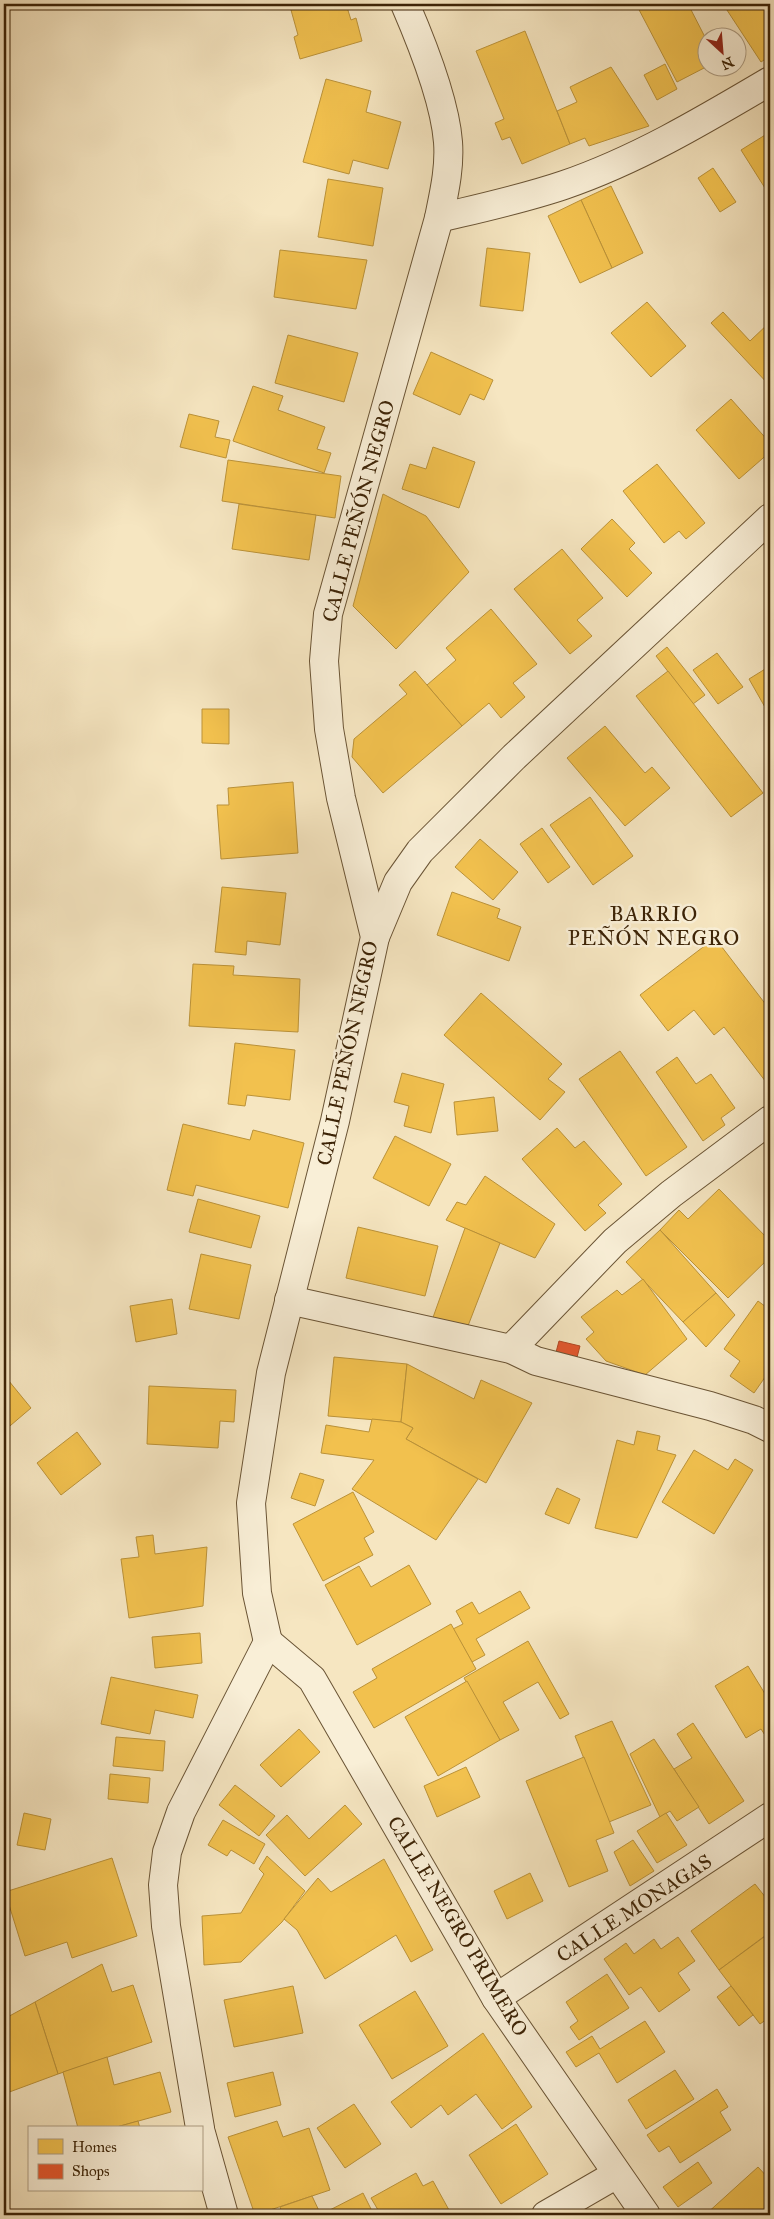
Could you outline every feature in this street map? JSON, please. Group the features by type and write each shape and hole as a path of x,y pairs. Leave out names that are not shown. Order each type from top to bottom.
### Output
{"street":[{"name":"CALLE PEÑÓN NEGRO","path":"268,1642 257,1593 251,1503 271,1373 335,1121 375,937 341,798 329,729 324,661 328,614 439,218 448,171 448,141 440,102 417,32 405,4"},
{"path":"439,218 565,185 627,159 686,130 770,82"},
{"path":"375,937 398,882 420,851 514,757 770,518"},
{"path":"511,1349 615,1241 671,1194 770,1120"},
{"path":"289,1300 511,1349 536,1361 710,1406 754,1420 770,1428"},
{"path":"200,2126 166,1926 163,1884 167,1852 181,1812 268,1642"},
{"name":"CALLE NEGRO PRIMERO","path":"268,1642 312,1679 496,1998 646,2215"},
{"name":"CALLE MONAGAS","path":"496,1998 766,1829"},
{"path":"202,2137 224,2215"},
{"path":"546,2215 617,2174"}],"building: Homes":[{"path":"313,4 346,4 351,20 356,18 362,41 300,59 294,37 298,35 291,10"},
{"path":"636,4 688,4 700,28 696,28 696,72 677,82"},
{"path":"723,4 770,4 770,56 761,62 746,39 746,28 739,28"},
{"path":"525,31 570,144 522,164 510,137 502,140 495,123 504,119 476,51"},
{"path":"665,64 677,89 657,100 644,75"},
{"path":"611,67 649,126 589,146 585,138 570,144 557,111 577,102 570,87"},
{"path":"326,79 371,91 366,112 401,122 388,169 353,160 349,174 303,162"},
{"path":"770,132 770,196 741,150"},
{"path":"713,168 736,202 720,212 698,178"},
{"path":"328,179 383,188 373,246 318,237"},
{"path":"611,186 643,253 612,268 581,200"},
{"path":"581,200 612,268 580,283 548,216"},
{"path":"487,248 530,253 523,311 480,306"},
{"path":"280,250 367,260 356,309 274,297"},
{"path":"647,302 686,346 651,377 611,333"},
{"path":"723,312 750,341 770,322 770,386 711,323"},
{"path":"288,335 358,353 344,402 275,383"},
{"path":"431,352 493,380 484,400 470,394 460,415 413,394"},
{"path":"253,386 283,396 278,410 325,427 317,449 331,453 324,473 233,441"},
{"path":"731,399 770,443 770,452 739,479 696,430"},
{"path":"189,414 219,421 215,437 230,440 226,458 180,447"},
{"path":"433,447 475,462 459,508 402,489 410,464 426,469"},
{"path":"228,460 341,476 335,518 222,501"},
{"path":"657,464 705,523 686,539 679,531 664,543 623,491"},
{"path":"383,494 426,516 469,572 396,649 353,606"},
{"path":"239,504 316,515 309,560 232,549"},
{"path":"612,519 635,543 629,549 652,573 627,597 581,549"},
{"path":"562,549 603,598 577,620 592,636 570,654 514,589"},
{"path":"491,609 537,664 513,683 525,697 501,718 489,703 462,726 427,685 456,660 446,648"},
{"path":"667,647 705,695 693,704 656,656"},
{"path":"717,653 743,687 718,704 693,670"},
{"path":"770,666 770,716 749,679"},
{"path":"415,671 462,726 383,793 352,757 354,739 407,694 399,685"},
{"path":"668,671 763,793 731,817 636,696"},
{"path":"202,709 229,709 229,744 202,743"},
{"path":"605,726 645,773 652,767 670,788 625,826 567,758"},
{"path":"293,782 298,853 221,859 217,805 229,805 228,788"},
{"path":"590,797 633,856 593,885 550,825"},
{"path":"542,828 570,867 548,883 520,844"},
{"path":"480,839 518,872 493,900 455,867"},
{"path":"222,887 286,893 280,945 247,941 246,955 215,952"},
{"path":"452,892 500,909 497,918 521,927 509,961 437,935"},
{"path":"715,938 770,1010 769,1086 724,1027 714,1035 694,1010 668,1031 640,995"},
{"path":"193,964 234,966 233,975 300,979 298,1032 189,1026"},
{"path":"481,993 562,1064 548,1079 565,1092 540,1120 444,1035"},
{"path":"235,1043 295,1050 290,1100 247,1095 245,1106 228,1104"},
{"path":"620,1051 687,1147 646,1176 579,1079"},
{"path":"677,1057 696,1084 711,1074 735,1108 721,1118 725,1125 703,1141 656,1072"},
{"path":"402,1073 444,1084 431,1133 404,1126 409,1106 394,1102"},
{"path":"494,1097 498,1131 457,1135 454,1102"},
{"path":"183,1124 250,1140 253,1130 304,1143 288,1208 196,1185 193,1196 167,1190"},
{"path":"557,1128 575,1148 584,1141 622,1184 598,1205 606,1213 585,1231 522,1159"},
{"path":"395,1136 451,1164 429,1206 373,1178"},
{"path":"485,1176 555,1224 535,1258 446,1220 457,1202 466,1205"},
{"path":"719,1189 770,1241 770,1257 728,1298 660,1230 679,1210 688,1219"},
{"path":"198,1199 260,1216 251,1248 189,1232"},
{"path":"358,1227 438,1246 425,1296 346,1278"},
{"path":"465,1228 500,1243 466,1331 431,1323"},
{"path":"660,1230 716,1293 683,1322 626,1262"},
{"path":"201,1254 251,1265 239,1319 189,1309"},
{"path":"643,1279 687,1339 645,1375 606,1361 586,1339 594,1332 581,1317 617,1290 622,1295"},
{"path":"716,1293 735,1315 706,1347 683,1322"},
{"path":"172,1299 177,1334 136,1342 130,1306"},
{"path":"758,1301 770,1310 770,1370 754,1393 730,1376 740,1361 724,1349"},
{"path":"334,1357 407,1364 401,1422 328,1416"},
{"path":"407,1364 474,1399 481,1380 532,1403 486,1483 406,1439 413,1428 401,1422"},
{"path":"4,1375 31,1408 4,1431"},
{"path":"149,1386 236,1390 234,1422 220,1421 218,1448 147,1444"},
{"path":"372,1419 401,1422 413,1428 406,1439 478,1479 436,1540 352,1489 374,1460 321,1453 326,1425 369,1432"},
{"path":"637,1431 660,1436 657,1450 676,1455 637,1538 595,1528 617,1440 634,1445"},
{"path":"77,1432 101,1464 61,1495 37,1463"},
{"path":"694,1450 728,1470 735,1459 753,1470 714,1534 662,1502"},
{"path":"300,1473 324,1480 315,1506 291,1498"},
{"path":"557,1488 580,1499 569,1524 545,1514"},
{"path":"353,1492 374,1532 364,1538 373,1555 323,1581 293,1524"},
{"path":"153,1535 155,1554 207,1547 203,1606 129,1618 121,1559 139,1557 136,1537"},
{"path":"409,1565 431,1604 357,1645 325,1585 359,1566 371,1587"},
{"path":"520,1591 530,1608 476,1639 485,1655 472,1662 453,1629 463,1624 456,1611 472,1602 479,1614"},
{"path":"451,1624 476,1669 374,1728 353,1692 377,1678 372,1669"},
{"path":"200,1633 202,1663 155,1668 152,1637"},
{"path":"528,1641 569,1714 560,1719 538,1682 503,1702 519,1730 500,1740 464,1678"},
{"path":"748,1666 770,1702 770,1743 761,1729 746,1738 715,1686"},
{"path":"111,1677 198,1695 193,1718 155,1710 150,1734 101,1724"},
{"path":"467,1681 500,1740 438,1776 405,1717"},
{"path":"612,1721 651,1805 609,1822 575,1736"},
{"path":"693,1723 744,1801 709,1824 674,1769 692,1758 677,1734"},
{"path":"299,1729 320,1752 281,1787 260,1765"},
{"path":"116,1737 165,1741 163,1771 113,1766"},
{"path":"654,1739 699,1807 677,1821 670,1811 660,1817 630,1754"},
{"path":"584,1757 614,1833 596,1840 608,1871 569,1887 526,1781"},
{"path":"466,1767 480,1797 437,1817 424,1786"},
{"path":"110,1774 150,1778 148,1803 108,1799"},
{"path":"235,1785 275,1816 259,1836 219,1805"},
{"path":"345,1805 362,1824 305,1876 266,1835 287,1815 309,1839"},
{"path":"24,1813 51,1819 45,1850 17,1845"},
{"path":"666,1813 687,1845 657,1863 637,1831"},
{"path":"223,1820 265,1844 254,1864 231,1850 227,1856 208,1845"},
{"path":"633,1840 654,1871 630,1886 614,1852"},
{"path":"267,1856 305,1891 282,1922 241,1962 204,1965 202,1916 241,1913 264,1874 259,1869"},
{"path":"112,1858 137,1936 72,1958 67,1942 25,1956 5,1892"},
{"path":"384,1859 433,1950 411,1962 396,1935 325,1979 297,1930 284,1919 318,1878 331,1892"},
{"path":"530,1873 543,1901 507,1919 494,1891"},
{"path":"755,1884 770,1903 770,1932 719,1970 691,1931"},
{"path":"678,1937 695,1961 678,1973 690,1990 659,2012 641,1987 629,1995 604,1959 626,1943 634,1954 654,1939 661,1949"},
{"path":"764,1937 770,1946 770,2017 760,2024 719,1970"},
{"path":"102,1964 112,1992 133,1985 152,2042 58,2074 35,2002"},
{"path":"607,1974 629,2008 579,2040 570,2027 578,2021 566,2002"},
{"path":"293,1986 303,2033 234,2047 224,2000"},
{"path":"731,1986 753,2015 739,2026 717,1997"},
{"path":"415,1991 448,2046 392,2079 359,2025"},
{"path":"35,2002 58,2074 4,2094 4,2019"},
{"path":"645,2021 665,2052 617,2083 599,2053 576,2067 566,2052 592,2036 600,2049"},
{"path":"483,2033 532,2107 502,2129 476,2094 448,2115 441,2105 411,2128 391,2102"},
{"path":"107,2057 114,2085 160,2072 171,2112 120,2126 77,2126 63,2072"},
{"path":"675,2070 694,2099 646,2129 628,2100"},
{"path":"273,2072 281,2105 235,2117 227,2083"},
{"path":"717,2089 728,2107 720,2112 731,2130 680,2163 669,2146 659,2152 647,2135"},
{"path":"354,2104 381,2144 345,2168 317,2128"},
{"path":"138,2121 139,2126 120,2126"},
{"path":"277,2121 283,2137 309,2128 330,2190 255,2215 228,2137"},
{"path":"516,2124 548,2174 501,2204 469,2155"},
{"path":"698,2162 712,2183 678,2207 663,2187"},
{"path":"758,2167 770,2180 770,2215 705,2215"},
{"path":"416,2173 423,2186 433,2181 449,2210 440,2215 381,2215 371,2198"},
{"path":"363,2193 374,2215 325,2215 324,2213"},
{"path":"312,2196 321,2215 283,2215 280,2207"}],"building: Shops":[{"path":"559,1341 580,1346 576,1361 555,1356"}],"district":[{"name":"BARRIO PEÑÓN NEGRO","path":"654,926"}]}
